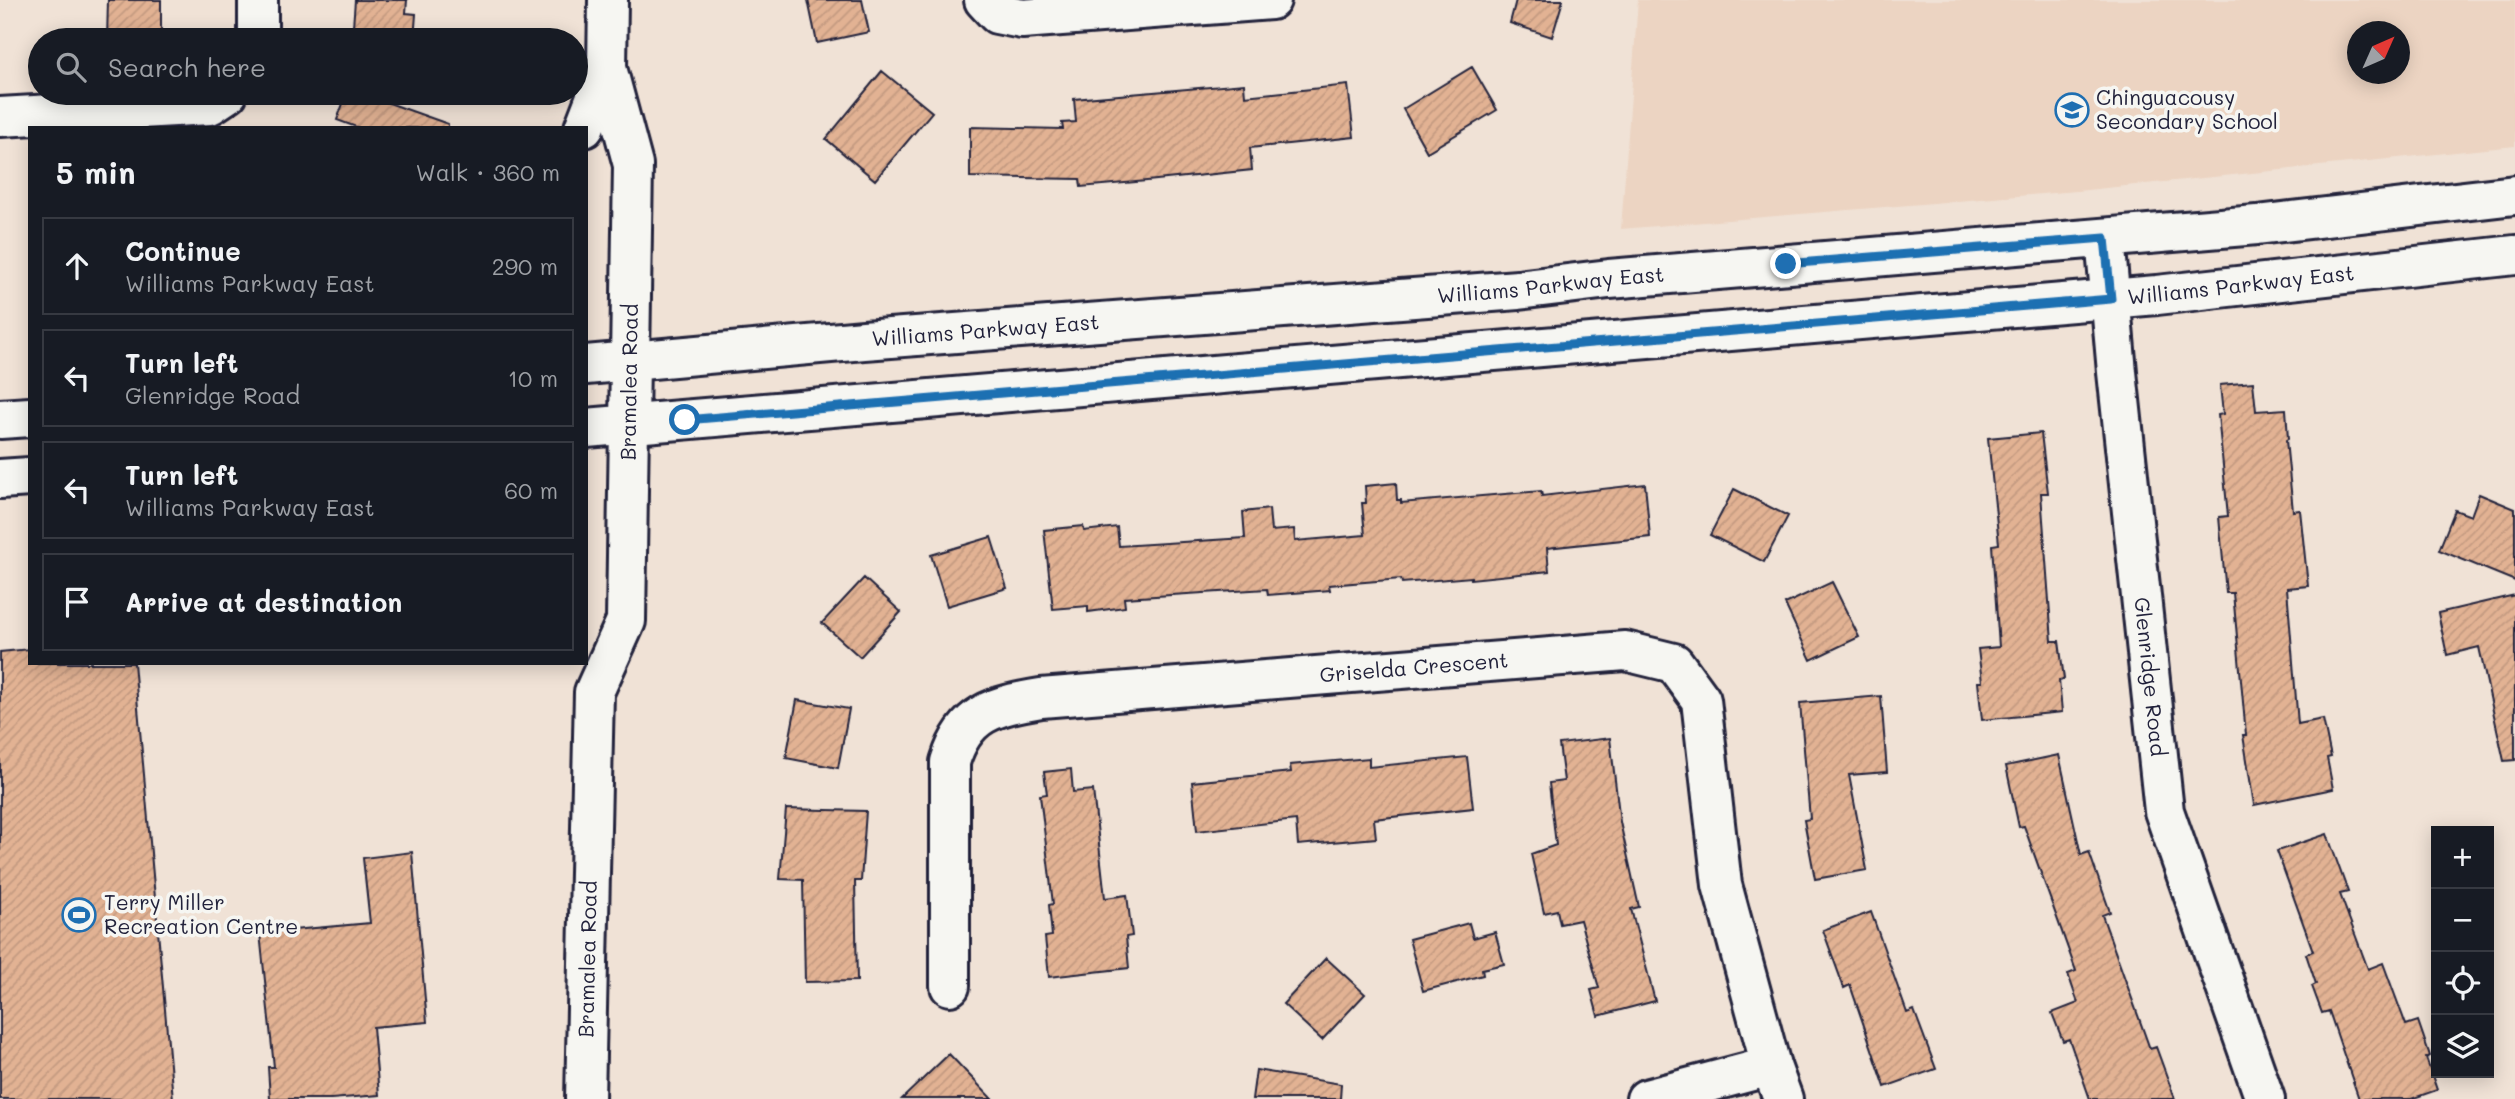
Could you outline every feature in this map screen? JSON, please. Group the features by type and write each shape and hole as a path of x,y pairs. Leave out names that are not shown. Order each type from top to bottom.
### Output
{"main road":[{"path":"258,0 258,28"},
{"name":"Bramalea Road","path":"585,1099 588,678 626,621 633,165 607,68 608,0"},
{"path":"984,0 997,14 1022,19 1271,0"},
{"name":"Bramalea Road","path":"585,126 607,68"},
{"path":"0,117 210,105"},
{"name":"Williams Parkway East","path":"588,365 864,340 1518,290 1609,279 2257,226 2515,194"},
{"name":"Glenridge Road","path":"2105,238 2164,811 2265,1099"},
{"name":"Williams Parkway East","path":"588,428 2111,299 2515,255"},
{"path":"0,419 28,417"},
{"path":"0,479 28,477"},
{"name":"Griselda Crescent","path":"950,986 950,762 956,743 968,725 1000,705 1041,698 1625,651 1674,663 1701,700 1722,885 1777,1082"},
{"path":"1646,1099 1777,1082"}],"shaded area":[{"name":"Chinguacousy Secondary School","path":"1638,0 2515,0 2515,146 2077,191 1621,229"}],"building":[{"path":"108,0 161,0 161,28 107,28"},
{"path":"355,0 407,0 406,13 416,14 415,28 353,28"},
{"path":"808,0 862,0 869,32 817,43"},
{"path":"1516,0 1563,0 1552,37 1510,23"},
{"path":"1472,67 1497,110 1427,152 1403,109"},
{"path":"882,71 932,112 875,180 826,139"},
{"path":"1244,84 1245,96 1348,85 1354,137 1250,148 1252,170 1147,181 1081,187 1080,179 970,177 970,127 1063,129 1062,123 1076,122 1074,99"},
{"path":"343,105 395,105 448,126 354,126 337,120"},
{"path":"2253,382 2256,411 2286,409 2286,440 2293,511 2300,510 2308,586 2287,588 2298,724 2323,719 2331,757 2327,758 2333,789 2254,805 2243,735 2246,735 2233,593 2226,593 2219,517 2228,516 2218,415 2223,414 2220,385"},
{"path":"2041,433 2048,493 2041,493 2052,641 2059,641 2064,679 2059,680 2062,712 1982,720 1978,682 1982,682 1978,649 1999,647 1992,545 1999,544 1988,438"},
{"path":"1396,483 1397,500 1401,500 1401,503 1541,491 1542,496 1645,484 1650,537 1547,548 1549,571 1471,579 1402,583 1401,579 1329,585 1330,590 1268,595 1267,589 1124,598 1125,607 1088,612 1088,606 1053,609 1044,530 1083,526 1084,531 1117,527 1119,546 1245,538 1243,512 1269,509 1271,531 1294,529 1295,541 1365,535 1362,503 1366,503 1365,486"},
{"path":"1734,489 1788,516 1764,562 1710,535"},
{"path":"2479,494 2515,509 2515,581 2439,550 2455,510 2471,516"},
{"path":"991,537 1007,588 947,606 931,555"},
{"path":"864,578 901,612 860,657 822,623"},
{"path":"1832,582 1859,637 1811,660 1785,604"},
{"path":"2515,595 2515,760 2504,761 2479,647 2447,655 2438,613"},
{"name":"Terry Miller Recreation Centre","path":"28,649 28,665 134,665 173,1099 0,1099 0,652"},
{"path":"1881,696 1887,772 1849,775 1867,870 1815,879 1804,820 1810,819 1800,703"},
{"path":"797,700 849,709 838,768 786,758"},
{"path":"1610,738 1620,822 1639,907 1631,909 1655,1001 1598,1016 1591,990 1599,988 1580,920 1560,924 1557,910 1544,913 1531,854 1556,845 1549,783 1564,781 1559,744"},
{"path":"2059,755 2081,855 2089,852 2110,912 2102,915 2150,1049 2156,1047 2175,1099 2090,1099 2069,1039 2063,1041 2052,1013 2078,1003 2068,974 2076,971 2024,826 2019,827 2006,766"},
{"path":"1467,757 1473,808 1374,819 1376,838 1298,845 1296,820 1197,831 1192,782 1291,772 1290,765 1369,758 1369,767"},
{"path":"1071,769 1073,792 1093,790 1105,898 1127,895 1132,936 1126,937 1129,968 1049,977 1045,937 1052,936 1049,905 1053,904 1040,795 1047,794 1044,772"},
{"path":"786,809 866,811 861,881 855,881 857,981 805,982 803,880 780,879"},
{"path":"2327,834 2348,892 2340,894 2368,969 2383,963 2406,1025 2418,1021 2430,1056 2426,1058 2431,1078 2437,1090 2411,1099 2359,1099 2329,1011 2322,1013 2312,986 2316,984 2306,954 2313,951 2277,851"},
{"path":"412,852 427,1022 373,1027 379,1095 331,1099 270,1099 268,1067 274,1067 260,933 370,923 363,858"},
{"path":"1871,912 1907,1013 1914,1010 1936,1069 1885,1087 1850,985 1844,988 1823,930"},
{"path":"1469,923 1473,938 1495,932 1504,964 1482,969 1483,975 1423,991 1409,939"},
{"path":"1326,958 1365,994 1322,1040 1283,1004"},
{"path":"949,1054 992,1099 902,1099"},
{"path":"1256,1070 1341,1084 1340,1099 1252,1099"}],"place":[{"name":"Chinguacousy Secondary School","path":"2072,110"},
{"name":"Terry Miller Recreation Centre","path":"79,915"}],"route":[{"path":"685,420 2111,299 2105,238 1786,264"}]}
